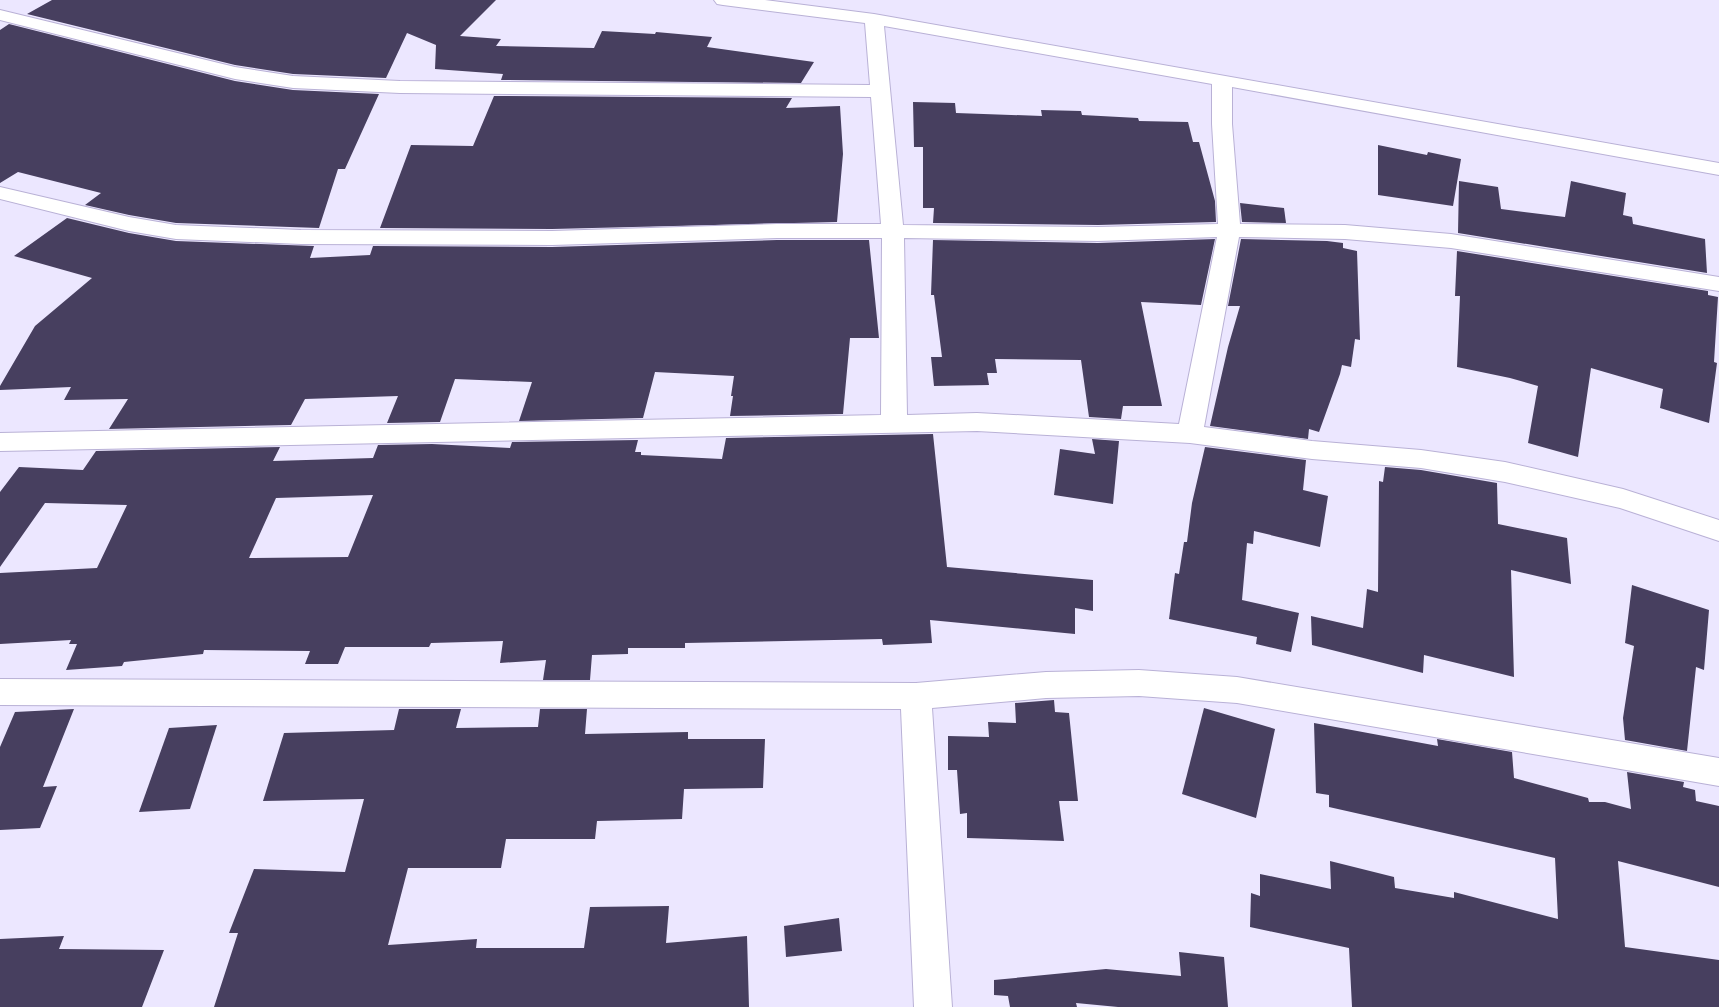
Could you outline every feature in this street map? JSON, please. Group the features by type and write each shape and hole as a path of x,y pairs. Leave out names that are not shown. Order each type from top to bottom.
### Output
{"street":[{"path":"723,0 874,19 1719,170"},
{"path":"0,15 235,73 293,82 400,87 879,91"},
{"path":"874,19 893,231 894,422"},
{"path":"1190,434 1229,230 1222,124 1222,80"},
{"path":"0,193 129,224 176,232 301,237 552,238 893,231 1098,234 1229,230 1345,232 1451,241 1719,284"},
{"path":"0,442 894,422 977,422 1190,434 1312,450 1421,459 1505,472 1624,499 1719,531"},
{"path":"0,692 916,696 1046,685 1139,683 1237,690 1719,772"},
{"path":"916,696 933,1007"}],"building":[{"path":"52,0 496,0 460,36 501,39 496,46 594,48 602,31 655,34 656,32 712,37 707,47 814,62 801,83 501,80 503,74 435,69 436,45 407,33 386,78 293,74 235,65 27,14"},
{"path":"9,24 235,81 293,90 379,94 345,169 338,169 319,228 176,223 129,215 85,205 101,193 18,172 0,183 0,30"},
{"path":"494,96 792,98 786,108 840,106 843,154 837,222 552,229 380,228 411,145 473,146"},
{"path":"913,102 955,103 956,113 1042,116 1041,110 1081,111 1082,115 1138,118 1139,121 1188,122 1193,142 1199,142 1215,201 1216,222 1098,225 933,223 934,208 923,208 923,147 914,147"},
{"path":"1378,145 1427,155 1428,152 1461,159 1453,206 1378,195"},
{"path":"1459,181 1498,187 1501,209 1565,217 1571,181 1626,193 1623,215 1632,217 1633,224 1705,239 1707,273 1458,233"},
{"path":"1240,203 1284,208 1286,223 1242,222"},
{"path":"67,218 129,233 176,241 314,246 310,258 370,255 373,246 552,247 777,240 869,240 879,338 850,338 843,414 730,416 734,376 655,372 643,418 519,421 532,382 455,379 440,422 387,423 398,396 305,399 291,425 109,429 128,399 64,400 71,387 0,390 0,386 35,326 92,278 14,256"},
{"path":"1215,239 1201,305 1141,302 1162,406 1123,406 1121,419 1089,417 1081,360 995,359 997,373 987,373 989,385 934,386 931,357 942,357 934,295 931,295 933,240 1098,243"},
{"path":"1241,239 1327,241 1343,243 1343,248 1357,251 1360,340 1355,339 1351,367 1342,365 1319,432 1309,429 1308,439 1210,426 1228,347 1240,306 1228,306"},
{"path":"1457,251 1708,291 1708,295 1718,297 1714,362 1717,363 1709,423 1660,408 1663,389 1591,368 1578,457 1528,443 1538,386 1457,367 1460,296 1455,296"},
{"path":"933,434 947,567 1093,580 1093,611 1075,608 1075,634 930,620 932,643 883,645 882,639 685,643 685,648 628,648 628,654 592,655 590,680 543,680 546,660 500,663 503,641 431,643 429,647 345,647 338,664 305,664 310,651 204,650 203,654 124,662 122,666 66,670 77,644 69,644 71,640 0,644 0,573 97,568 127,505 45,503 0,567 0,492 19,467 83,470 96,451 280,447 273,461 373,458 378,445 432,444 510,448 512,442 638,440 635,452 641,452 641,455 722,459 726,438","holes":["373,495 348,557 249,558 276,498"]},
{"path":"1092,439 1119,441 1113,504 1054,495 1060,449 1095,454"},
{"path":"1205,447 1306,460 1303,490 1328,496 1320,547 1254,531 1253,544 1247,543 1242,600 1299,613 1291,652 1256,644 1257,637 1169,619 1175,573 1179,574 1184,542 1187,542 1192,503"},
{"path":"1385,467 1421,470 1497,483 1498,524 1567,538 1571,584 1511,570 1514,677 1424,655 1423,673 1312,645 1311,616 1363,628 1367,589 1378,592 1379,481 1383,482"},
{"path":"1632,585 1709,610 1704,670 1696,667 1687,751 1625,740 1623,718 1634,646 1625,643"},
{"path":"1054,700 1055,712 1069,713 1078,801 1059,801 1064,841 967,838 967,813 960,814 957,770 948,770 948,736 989,737 988,722 1016,723 1015,703"},
{"path":"1204,708 1275,729 1256,818 1182,794"},
{"path":"74,709 43,787 57,786 40,828 0,830 0,747 15,712"},
{"path":"399,709 461,709 456,728 538,727 540,709 587,709 585,734 688,732 688,739 765,739 763,788 684,789 682,819 597,821 595,839 506,839 501,868 408,868 388,945 477,939 476,948 584,948 590,907 669,906 666,943 747,936 749,1007 214,1007 238,933 229,933 254,869 345,872 364,799 263,801 284,733 394,730"},
{"path":"1314,723 1438,746 1437,739 1512,752 1514,778 1588,798 1589,802 1605,802 1631,809 1627,772 1684,782 1683,787 1695,790 1696,801 1719,806 1719,887 1618,861 1625,947 1719,960 1719,1007 1352,1007 1349,948 1250,927 1251,893 1260,896 1260,874 1331,889 1330,861 1394,877 1395,888 1454,898 1454,892 1558,919 1555,858 1329,807 1329,795 1316,793"},
{"path":"217,725 190,809 139,812 169,728"},
{"path":"839,918 842,951 786,957 784,926"},
{"path":"64,936 59,949 164,950 142,1007 0,1007 0,939"},
{"path":"1179,952 1224,957 1228,1007 1118,1007 1076,1003 1077,1007 1010,1007 1008,996 994,995 994,980 1106,969 1181,976"}]}
